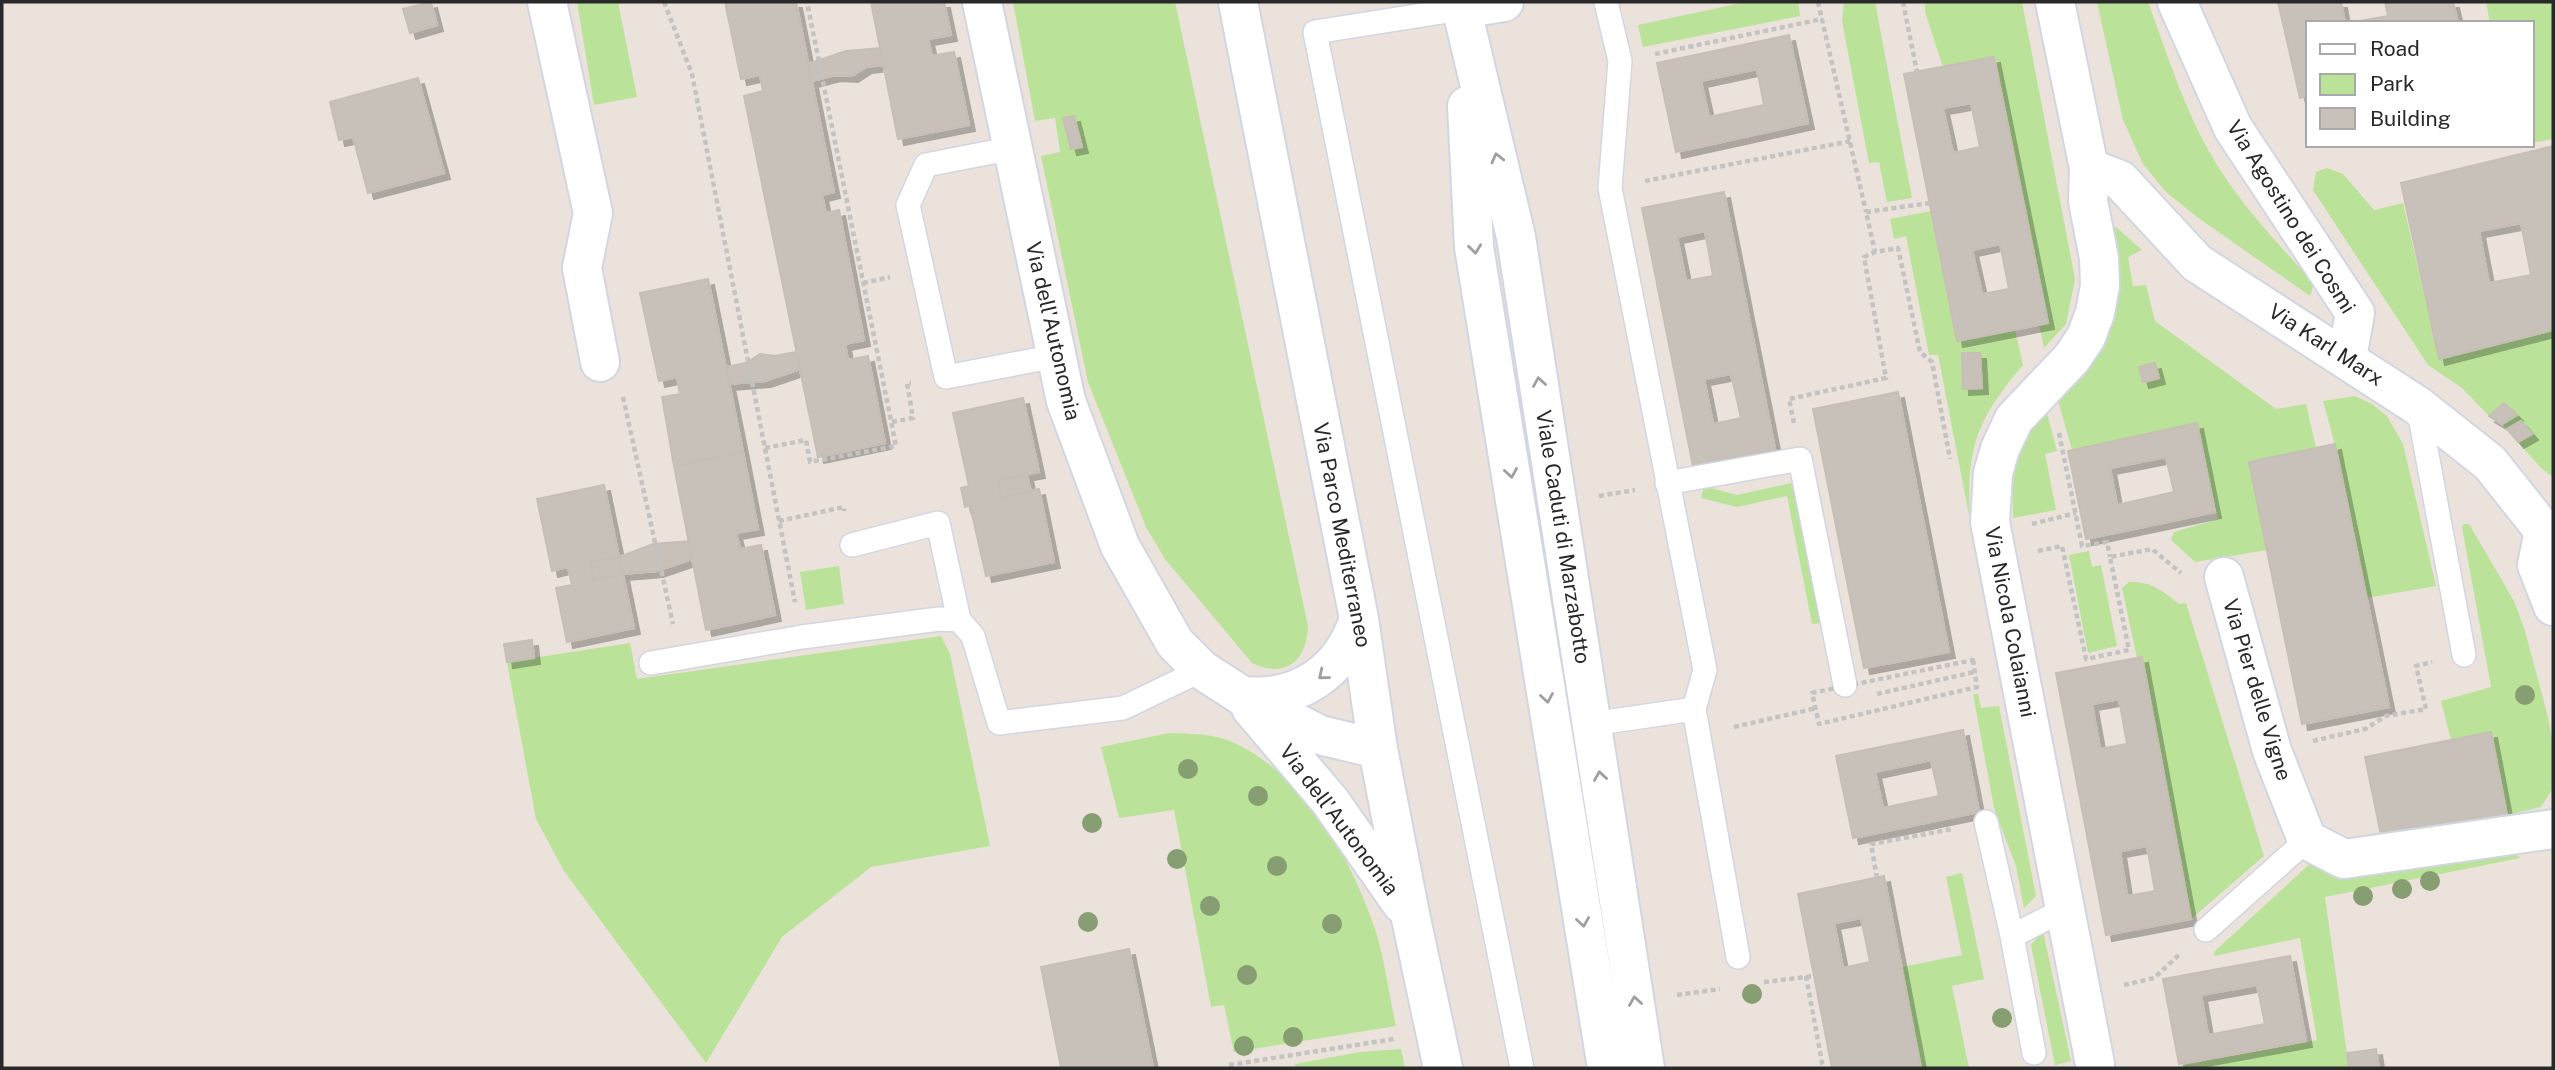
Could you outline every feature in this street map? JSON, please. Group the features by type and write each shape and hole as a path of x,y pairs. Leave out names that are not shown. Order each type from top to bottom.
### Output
{"street":[{"path":"547,2 593,213 582,268 600,362"},
{"name":"Via dell'Autonomia","path":"982,2 1066,401 1120,546 1175,643 1202,670 1241,695 1320,735 1378,749"},
{"name":"Via Parco Mediterraneo","path":"1238,2 1359,619 1378,749 1439,1050"},
{"path":"1460,6 1504,2"},
{"name":"Via Nicola Colaianni","path":"2055,2 2089,168 2088,201 2099,258 2100,286 2095,313 2072,358 2014,419 1993,473 1990,522 2095,1066"},
{"name":"Via Agostino dei Cosmi","path":"2178,2 2233,128 2356,313 2347,358"},
{"name":"Viale Caduti di Marzabotto","path":"1460,6 1516,237 1645,1068"},
{"name":"Viale Caduti di Marzabotto","path":"1460,6 1474,247 1607,1068"},
{"name":"Via Karl Marx","path":"2089,168 2120,180 2197,263 2418,406 2490,463 2549,534"},
{"path":"2549,534 2537,565 2553,606"},
{"name":"Via Pier delle Vigne","path":"2224,577 2272,751 2307,840"},
{"path":"1241,695 1266,698 1290,693 1314,683 1330,671 1343,655 1359,619"},
{"name":"Via dell'Autonomia","path":"1241,695 1330,801 1410,914"},
{"path":"2307,840 2344,859 2553,830"}],"lane":[{"path":"1606,2 1620,61 1610,188 1705,670 1694,709 1738,957"},
{"path":"1460,6 1315,32 1522,1068"},
{"path":"1013,148 926,165 908,205 946,377 1056,356"},
{"path":"2418,406 2464,655"},
{"path":"1667,483 1800,459 1845,685"},
{"path":"852,544 938,523 959,620 973,635 999,723 1123,708 1202,670"},
{"path":"651,663 802,637 939,619 959,620"},
{"path":"1592,724 1694,709"},
{"path":"1986,822 2035,1053"},
{"path":"2206,930 2307,840"},
{"path":"2012,936 2065,909"}],"path":[{"path":"664,2 692,74 802,637"},
{"path":"765,448 806,440 810,462 896,446 807,2"},
{"path":"1818,2 1875,251"},
{"path":"1903,2 1917,72"},
{"path":"1620,61 1822,19"},
{"path":"1610,188 1851,141"},
{"path":"1866,212 1930,202"},
{"path":"1800,459 1789,399 1886,378 1864,257 1875,251 1898,248 1920,352 1932,362 1953,471"},
{"path":"600,362 615,363 680,656"},
{"path":"1999,559 2062,546 2086,659 2129,650 2107,542 2082,546 2054,414 2042,389"},
{"path":"1558,503 1667,483"},
{"path":"779,521 844,507 852,544"},
{"path":"2034,523 2076,513"},
{"path":"2110,557 2151,549 2192,581 2224,577"},
{"path":"1910,672 1973,660 1977,687 1919,700"},
{"path":"1869,696 2017,662"},
{"path":"1699,735 1830,705"},
{"path":"2272,751 2365,729 2386,716 2426,709"},
{"path":"1877,878 1871,844 1986,822"},
{"path":"1806,976 1823,1068"},
{"path":"2121,985 2154,978"},
{"path":"1229,1065 1439,1050"}],"green space":[{"path":"577,2 618,2 637,97 594,105"},
{"path":"1013,2 1175,2 1308,626 1307,638 1299,657 1284,668 1275,669 1252,663 1165,559 1146,527 1088,382 1041,156 1060,152 1055,118 1035,121"},
{"path":"1746,2 1798,2 1800,16 1643,47 1638,25"},
{"path":"1844,2 1875,2 1912,198 1887,202 1879,162 1869,163 1842,21"},
{"path":"1925,2 2022,2 2075,279 2066,324 2044,348 2039,325 2048,323 1995,57 1943,67 1925,12"},
{"path":"2097,2 2148,2 2180,88 2209,151 2253,215 2314,283 2310,296 2197,217 2166,192 2143,164 2123,120"},
{"path":"2486,2 2553,2 2553,139 2534,143 2534,21 2490,21"},
{"path":"2327,168 2343,174 2374,210 2403,203 2439,359 2553,330 2553,477 2541,468 2502,424 2504,404 2489,416 2462,388 2428,365 2313,190 2316,172"},
{"path":"1931,211 1957,341 2015,330 2023,365 1994,402 1977,436 1970,474 1970,520 1938,355 1929,355 1906,236 1894,239 1890,219"},
{"path":"2116,227 2142,250 2128,257 2133,286 2146,285 2155,321 2276,409 2306,404 2316,448 2249,462 2267,550 2195,562 2171,540 2174,532 2218,519 2197,424 2072,450 2057,397 2093,356 2112,322 2118,283 2113,228"},
{"path":"2355,396 2372,404 2387,416 2403,444 2436,586 2366,598 2335,445 2323,401"},
{"path":"2045,406 2057,451 2045,454 2056,510 2013,518 2013,484 2017,459"},
{"path":"1796,482 1824,623 1812,624 1787,496 1737,507 1701,498 1704,486 1737,495"},
{"path":"2469,524 2514,601 2525,631 2553,745 2553,788 2541,807 2507,815 2491,733 2451,740 2441,701 2491,687 2462,527"},
{"path":"2089,551 2092,567 2101,565 2117,646 2088,653 2069,555"},
{"path":"839,566 844,604 806,610 800,572"},
{"path":"2129,582 2150,585 2179,604 2186,603 2264,856 2191,919 2143,657 2137,658 2122,588"},
{"path":"941,636 950,654 990,846 871,867 782,937 706,1063 564,871 536,819 507,662 630,643 637,679"},
{"path":"1973,694 1978,694 1981,708 1999,706 2036,896 2024,908 2016,866 1994,808"},
{"path":"1169,733 1209,735 1232,742 1258,756 1282,775 1303,797 1339,849 1366,904 1379,943 1396,1026 1234,1052 1224,1005 1211,1007 1174,810 1119,818 1101,747"},
{"path":"2511,849 2520,858 2325,897 2349,1068 2170,1068 2317,1040 2300,938 2214,956 2215,951 2313,861 2345,878"},
{"path":"1962,873 1984,979 1952,986 1969,1068 1921,1068 1902,967 1962,955 1946,877"},
{"path":"2043,931 2071,1061 2055,1065 2031,945"},
{"path":"1401,1049 1405,1068 1296,1068 1295,1064 1360,1052"}],"building":[{"path":"431,2 437,25 410,33 403,9"},
{"path":"725,2 796,2 834,192 822,195 826,213 839,210 864,340 845,344 848,360 868,356 885,443 818,457 744,96 763,91 760,75 741,79"},
{"path":"871,2 944,2 951,35 928,39 932,56 954,52 969,125 898,139"},
{"path":"2278,2 2341,2 2345,21 2306,21 2306,96 2300,98"},
{"path":"2385,2 2453,2 2458,21 2359,21 2388,16"},
{"path":"1789,35 1808,123 1676,152 1657,63"},
{"path":"880,48 883,65 866,67 852,76 835,75 812,81 808,64 846,51"},
{"path":"1994,57 2048,323 1957,341 1904,74"},
{"path":"1757,69 1764,105 1709,117 1701,81"},
{"path":"418,78 444,173 368,193 353,137 339,140 330,102"},
{"path":"1971,103 1980,147 1953,153 1943,108"},
{"path":"1074,116 1082,147 1071,149 1063,118"},
{"path":"2553,146 2553,330 2439,359 2401,183","holes":["2521,223 2531,275 2489,283 2479,231"]},
{"path":"1724,192 1775,449 1693,466 1642,208"},
{"path":"1705,231 1713,276 1686,281 1677,237"},
{"path":"2000,244 2009,289 1982,294 1972,250"},
{"path":"708,279 743,452 674,466 662,397 680,394 677,377 659,381 640,293"},
{"path":"796,352 800,369 765,381 729,384 726,367 746,363 760,354 775,356"},
{"path":"1962,353 1980,353 1982,388 1963,389"},
{"path":"2155,363 2159,378 2143,382 2139,367"},
{"path":"1731,374 1741,418 1713,424 1704,379"},
{"path":"1898,392 1949,652 1864,668 1813,409"},
{"path":"1023,398 1039,472 998,480 1001,498 1039,489 1054,562 986,576 970,505 965,507 961,488 969,486 953,413"},
{"path":"2504,403 2517,415 2502,424 2489,416"},
{"path":"2521,421 2532,434 2518,442 2507,429"},
{"path":"2197,423 2215,512 2086,539 2068,451"},
{"path":"2335,444 2389,707 2302,724 2249,462"},
{"path":"743,452 758,529 736,533 740,549 761,545 775,615 706,630 674,466"},
{"path":"2166,457 2174,492 2117,505 2110,468"},
{"path":"1027,475 1031,492 1001,498 998,480"},
{"path":"604,485 619,557 590,562 593,580 623,574 634,628 567,642 556,588 572,585 568,567 552,571 537,499"},
{"path":"689,541 692,559 657,571 623,574 619,557 653,544"},
{"path":"619,557 623,574 593,580 590,562"},
{"path":"532,640 534,658 507,662 504,644"},
{"path":"2142,657 2191,919 2106,935 2056,673"},
{"path":"2119,699 2127,744 2100,749 2092,704"},
{"path":"1963,730 1979,812 1853,838 1836,756"},
{"path":"2491,732 2507,815 2382,840 2365,757"},
{"path":"1931,760 1939,796 1883,808 1875,772"},
{"path":"2147,846 2155,891 2127,896 2120,851"},
{"path":"1884,876 1921,1068 1832,1068 1798,894"},
{"path":"1861,918 1870,962 1843,968 1834,923"},
{"path":"1129,949 1153,1068 1061,1068 1041,967"},
{"path":"2290,956 2306,1041 2179,1064 2163,979"},
{"path":"2257,985 2265,1024 2208,1035 2201,995"},
{"path":"2376,1049 2379,1068 2349,1068 2347,1053"}]}
